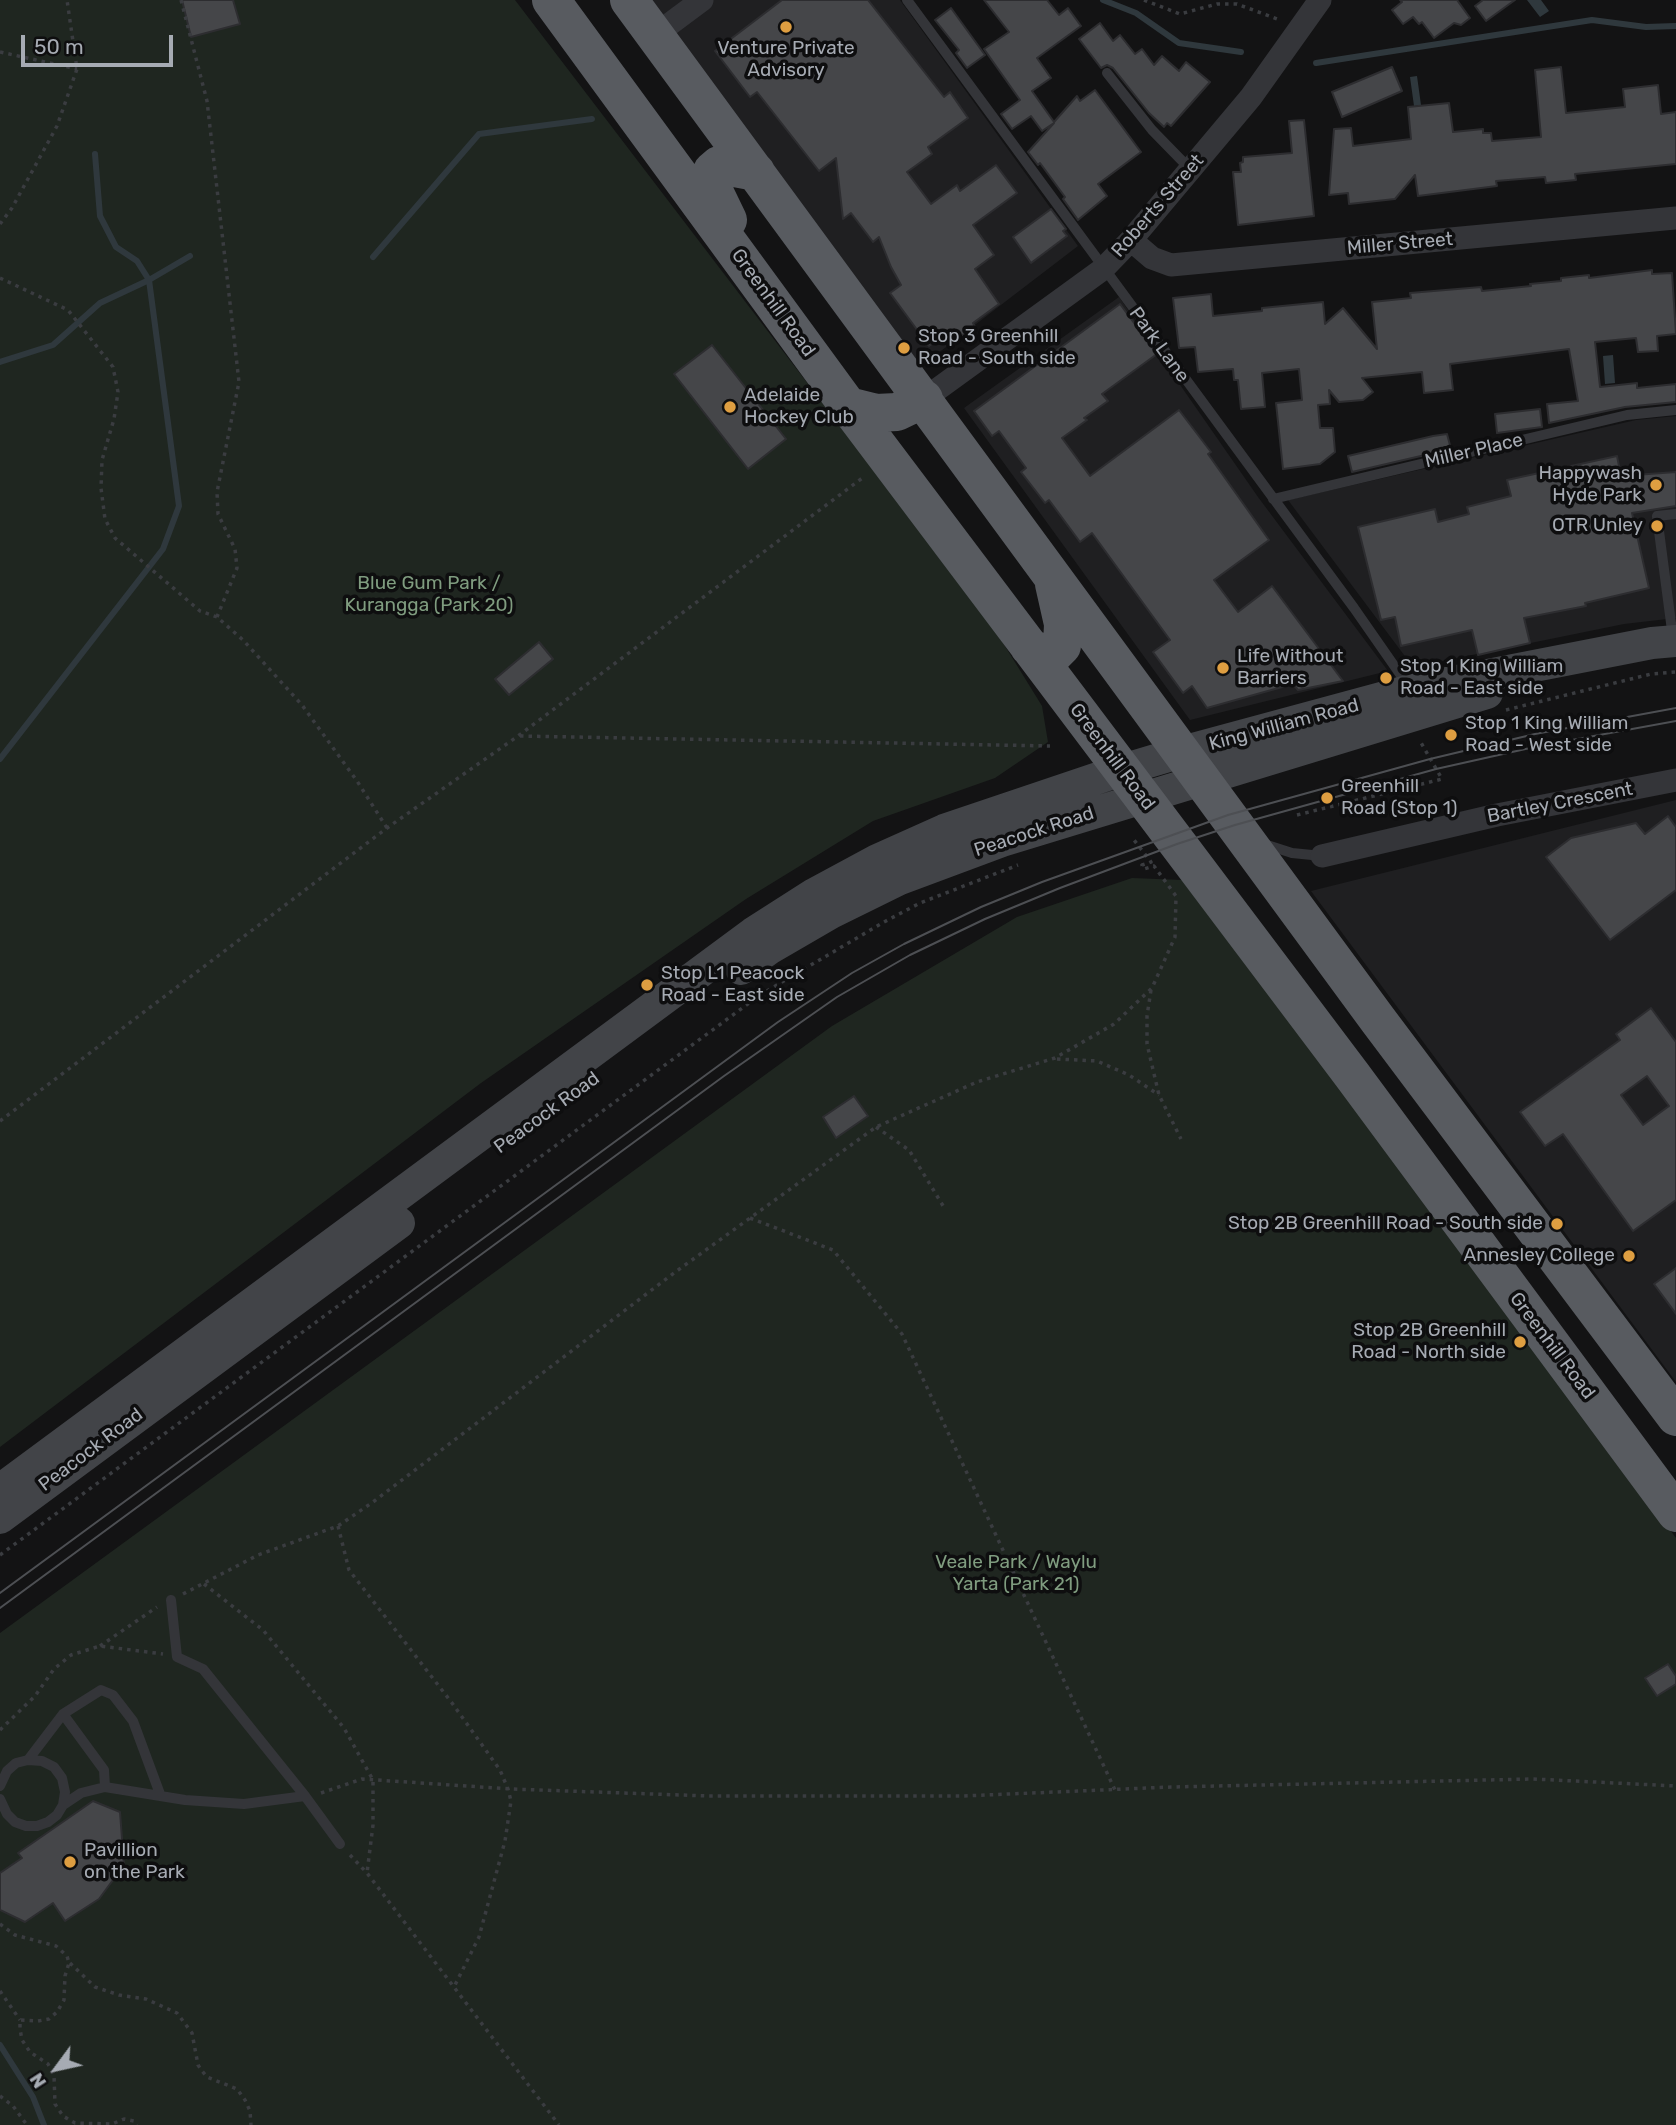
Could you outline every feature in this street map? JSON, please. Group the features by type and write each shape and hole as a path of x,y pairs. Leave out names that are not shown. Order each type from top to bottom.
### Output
{"highway":[{"name":"Greenhill Road","path":"551,0 848,406 1352,1076 1676,1513"},
{"path":"629,0 1378,1020 1676,1417"},
{"path":"725,238 731,226 714,191 710,177 712,171 719,165 756,172"},
{"path":"848,406 876,413 897,412 924,399"},
{"path":"1029,647 1047,655 1054,654 1062,646 1063,624 1052,575"},
{"path":"1352,1076 1349,1046 1356,1027 1362,1022 1378,1020"}],"main road":[{"name":"King William Road","path":"1192,766 1411,690 1667,641"},
{"name":"King William Road","path":"1132,784 1667,641"},
{"name":"Peacock Road","path":"0,1490 102,1429 769,949 831,913 900,879 1002,841 1132,784"},
{"name":"Peacock Road","path":"0,1518 102,1429"}],"street":[{"path":"655,35 702,0"},
{"name":"Roberts Street","path":"924,399 1103,269 1131,240 1251,97 1320,0"},
{"name":"Miller Street","path":"1131,240 1152,258 1171,265 1676,218"},
{"name":"Bartley Crescent","path":"1322,856 1497,815 1676,780"}],"lane":[{"name":"Park Lane","path":"907,0 1401,672 1411,690"},
{"path":"1107,73 1152,131 1190,169"},
{"name":"Miller Place","path":"1273,499 1627,415 1676,410"},
{"path":"1667,641 1657,516 1676,514"},
{"path":"1242,835 1275,848 1322,856"},
{"path":"171,1600 177,1657 203,1669 340,1844"},
{"path":"28,1760 63,1714 101,1690 113,1695 137,1730 160,1794"},
{"path":"63,1714 104,1770 105,1787"},
{"path":"0,1786 7,1771 16,1763 42,1761 54,1767 62,1779 65,1792 63,1805 57,1815 37,1826 15,1822 7,1814 0,1800"},
{"path":"63,1805 81,1793 105,1787 185,1800 244,1804 305,1796"}],"path":[{"path":"0,224 12,208 57,126 77,69 67,0"},
{"path":"181,0 207,101 239,382 218,492 218,514 236,550 237,568 217,617"},
{"path":"1144,0 1180,15 1217,4 1237,4 1277,19"},
{"path":"0,52 77,69"},
{"path":"0,278 68,310 113,367 118,392 114,419 102,460 101,488 105,519 115,538 200,611 217,617 243,640 302,705 387,828"},
{"path":"0,1121 387,828 519,736 870,472"},
{"path":"519,736 1050,746"},
{"path":"1297,815 1441,779 1417,736"},
{"path":"1132,837 1138,835 1139,838 1134,840 1151,862 1142,865 1144,869 1154,866 1176,895 1175,937 1152,988 1146,1044 1159,1096 1181,1139"},
{"path":"0,1555 760,995 920,903 1029,861"},
{"path":"0,1730 35,1696 54,1669 71,1655 100,1646 155,1608 258,1555 338,1525 373,1503 674,1273 876,1127 977,1082 1055,1058 1114,1024 1152,988"},
{"path":"1055,1058 1097,1061 1129,1075 1159,1096"},
{"path":"876,1127 909,1150 945,1209"},
{"path":"750,1218 833,1250 902,1334 1115,1790"},
{"path":"338,1525 349,1570 460,1714 499,1770 508,1789 511,1801 505,1841 479,1937 454,1987"},
{"path":"204,1584 263,1630 344,1728 373,1780 373,1825 367,1873"},
{"path":"100,1646 177,1657"},
{"path":"305,1796 362,1779 508,1789 749,1796 963,1796 1533,1779 1676,1786"},
{"path":"340,1844 367,1873 559,2125"},
{"path":"0,1924 15,1935 63,1950 69,1963 95,1987 119,1995 146,1999 177,2013 192,2033 198,2065 207,2077 237,2089 246,2100 251,2125"},
{"path":"20,2020 37,2021 49,2018 57,2012 64,2000 65,1976 69,1963"},
{"path":"0,1991 20,2020 22,2040 30,2052 48,2064 54,2075 55,2104 63,2116 75,2123 112,2123 124,2119 134,2121 137,2125"},
{"path":"1,2098 13,2106 27,2125"}],"shaded area":[{"path":"650,0 900,0 1078,246 916,370"},
{"path":"1527,0 1541,0 1549,11 1540,17"},
{"path":"1417,76 1421,105 1414,106 1410,77"},
{"path":"1119,297 1258,497 1388,671 1190,720 964,408"},
{"path":"1613,355 1615,383 1605,384 1603,356"},
{"path":"1676,416 1676,618 1624,624 1413,667 1288,500 1636,420"},
{"path":"1676,800 1676,1382 1311,891"}],"green space":[{"name":"Blue Gum Park / Kurangga (Park 20)","path":"0,0 515,0 992,625 1042,706 1048,742 995,778 873,821 746,899 481,1083 0,1447"},
{"name":"Veale Park / Waylu Yarta (Park 21)","path":"1132,878 1182,880 1676,1538 1676,2125 0,2125 0,1633 832,1026 1017,917"}],"building":[{"path":"182,0 233,0 240,24 191,37"},
{"path":"782,0 868,0 944,97 950,92 968,118 928,147 932,154 907,172 931,204 957,185 960,191 996,165 1017,193 973,225 994,255 975,269 999,304 973,323 975,327 960,337 954,329 929,346 890,293 901,285 879,237 873,242 851,213 843,219 836,158 819,171 757,92 750,97 715,51"},
{"path":"984,0 1047,0 1059,15 1068,8 1081,26 1037,58 1051,78 1032,91 1054,122 1077,96 1080,101 1095,90 1141,152 1098,184 1107,196 1078,220 1040,163 1038,165 1028,152 1054,123 1042,131 1031,116 1012,129 1001,114 1020,100 984,49 1009,32"},
{"path":"1400,0 1457,0 1470,18 1461,25 1454,23 1434,38 1422,22 1419,24 1413,17 1403,24 1392,10 1402,2"},
{"path":"1483,0 1515,0 1486,21 1475,6"},
{"path":"951,8 985,55 967,68 956,53 959,50 935,20"},
{"path":"1100,23 1113,41 1120,35 1135,54 1142,49 1154,65 1162,56 1179,71 1186,62 1210,82 1171,126 1167,123 1164,127 1149,113 1113,68 1107,65 1101,68 1079,39"},
{"path":"1392,67 1402,91 1342,117 1332,92"},
{"path":"1561,67 1566,113 1625,107 1623,89 1658,85 1661,114 1676,112 1676,164 1575,174 1576,180 1546,183 1545,177 1496,181 1497,186 1418,196 1415,175 1395,199 1349,204 1348,193 1329,195 1334,129 1351,128 1353,146 1411,139 1408,107 1449,103 1453,132 1483,129 1483,133 1491,133 1492,141 1541,137 1535,70"},
{"path":"1304,120 1314,216 1238,225 1233,172 1241,172 1240,163 1243,162 1243,157 1292,153 1289,121"},
{"path":"1051,209 1066,229 1063,231 1067,236 1031,263 1013,237"},
{"path":"1652,270 1652,274 1672,273 1676,334 1657,336 1658,351 1638,352 1636,338 1595,342 1600,387 1637,383 1637,388 1676,384 1676,402 1625,407 1549,423 1547,404 1578,401 1569,349 1450,364 1453,390 1424,393 1422,372 1362,378 1373,392 1363,400 1339,402 1329,390 1330,404 1318,405 1320,428 1333,428 1335,452 1320,464 1283,469 1276,403 1302,400 1299,369 1262,373 1265,407 1241,409 1238,380 1234,380 1233,369 1198,372 1195,347 1179,348 1173,298 1211,294 1213,316 1323,302 1325,324 1343,308 1377,349 1372,302 1411,298 1410,293 1481,287 1482,291 1531,286 1530,284 1561,281 1561,278 1589,275 1589,278"},
{"path":"1120,304 1157,354 1102,394 1108,401 1062,438 1090,476 1179,410 1211,452 1208,454 1269,540 1214,580 1238,612 1272,586 1343,681 1298,690 1293,684 1207,708 1192,686 1183,693 1153,652 1170,640 1092,533 1080,542 1049,500 1045,503 1021,472 1026,468 999,431 992,436 974,411"},
{"name":"Adelaide Hockey Club","path":"712,345 786,439 748,469 674,374"},
{"path":"1540,409 1542,427 1497,433 1495,414"},
{"path":"1447,434 1451,449 1352,472 1348,456"},
{"path":"1617,456 1621,476 1676,472 1676,506 1632,513 1649,588 1585,603 1586,606 1524,618 1530,643 1478,655 1472,630 1401,646 1395,617 1381,620 1358,527 1435,509 1438,522 1469,514 1467,507 1511,496 1507,480"},
{"path":"539,642 553,659 509,695 495,679"},
{"path":"1668,816 1676,827 1676,890 1610,940 1546,857 1571,838 1636,823 1645,834"},
{"path":"1651,1008 1676,1042 1676,1200 1633,1231 1563,1134 1545,1146 1520,1112 1620,1040 1616,1034","holes":["1647,1076 1669,1106 1643,1125 1621,1095"]},
{"path":"854,1096 868,1116 836,1138 823,1117"},
{"path":"1676,1268 1676,1314 1654,1284"},
{"path":"1668,1664 1676,1676 1676,1684 1657,1696 1645,1678"},
{"name":"Pavillion on the Park","path":"93,1801 120,1812 124,1865 99,1899 65,1921 53,1903 25,1922 0,1910 0,1873 22,1858 18,1853"}],"waterway":[{"path":"1103,0 1136,13 1179,43 1241,52"},
{"path":"1316,63 1592,20 1646,27 1676,26"},
{"path":"373,257 479,134 592,119"},
{"path":"0,759 163,549 179,506 149,280 137,261 116,247 100,216 95,154"},
{"path":"0,362 53,345 100,303 149,280 190,256"},
{"path":"0,2045 33,2097 44,2125"}],"tram line":[{"path":"0,1593 778,1022 852,973 904,944 981,907 1042,882 1228,815 1430,759 1535,734 1676,708"},
{"path":"0,1608 724,1076 837,997 910,955 985,919 1060,888 1235,825 1436,769 1539,746 1676,721"}],"place":[{"name":"Venture Private Advisory","path":"786,27"},
{"name":"Stop 3 Greenhill Road - South side","path":"904,348"},
{"name":"Adelaide Hockey Club","path":"730,407"},
{"name":"Happywash Hyde Park","path":"1656,485"},
{"name":"OTR Unley","path":"1657,526"},
{"name":"Life Without Barriers","path":"1223,668"},
{"name":"Stop 1 King William Road - East side","path":"1386,678"},
{"name":"Stop 1 King William Road - West side","path":"1451,735"},
{"name":"Greenhill Road (Stop 1)","path":"1327,798"},
{"name":"Stop L1 Peacock Road - East side","path":"647,985"},
{"name":"Stop 2B Greenhill Road - South side","path":"1557,1224"},
{"name":"Annesley College","path":"1629,1256"},
{"name":"Stop 2B Greenhill Road - North side","path":"1520,1342"},
{"name":"Pavillion on the Park","path":"70,1862"}]}
